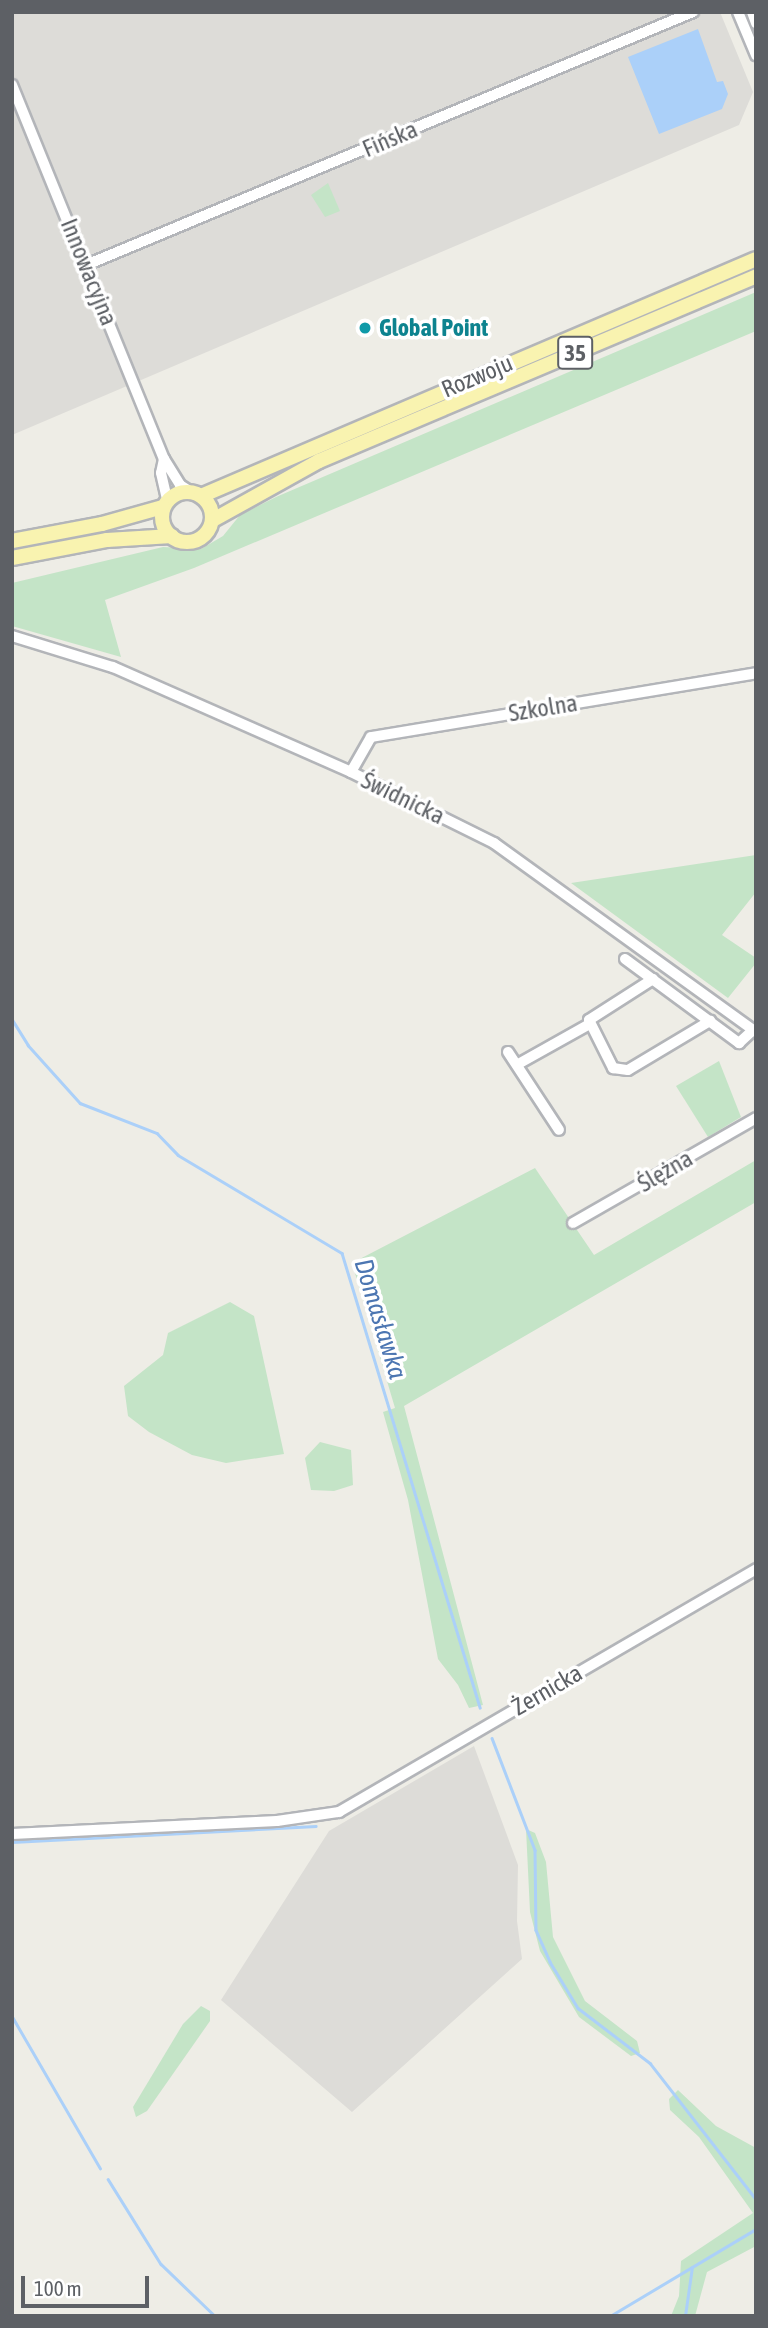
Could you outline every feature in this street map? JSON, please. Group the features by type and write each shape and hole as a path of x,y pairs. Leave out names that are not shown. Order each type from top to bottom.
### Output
{"main road":[{"name":"Rozwoju","path":"196,494 756,259"},
{"name":"Rozwoju","path":"213,520 319,461 756,276"},
{"name":"35","path":"12,541 102,524 196,494"},
{"path":"196,494 213,520"},
{"path":"165,503 163,525 172,536"},
{"name":"35","path":"12,558 107,540 172,536 184,541 199,539 213,520"}],"street":[{"name":"Fińska","path":"86,265 693,12"},
{"path":"738,12 756,55"},
{"path":"752,12 756,23"},
{"name":"Innowacyjna","path":"12,85 164,459 180,485 196,494"},
{"name":"Innowacyjna","path":"164,459 165,503"},
{"name":"Świdnicka","path":"12,636 113,667 351,772 494,843 754,1031"},
{"name":"Szkolna","path":"351,772 371,737 756,673"},
{"path":"625,959 739,1042 754,1031"},
{"path":"520,1063 588,1025 595,1013 653,979"},
{"path":"588,1025 613,1068 623,1072 710,1021"},
{"path":"508,1052 520,1063 559,1130"},
{"name":"Ślężna","path":"573,1223 756,1118"},
{"name":"Żernicka","path":"12,1835 291,1820 339,1812 756,1569"}],"shaded area":[{"path":"12,12 720,12 753,92 739,125 12,435"},
{"path":"474,1746 518,1865 517,1921 522,1959 352,2112 221,2000 329,1831"}],"green space":[{"path":"328,183 340,211 325,217 311,195"},
{"path":"756,292 756,331 194,568 105,600 121,657 12,626 12,583 163,547 201,549 223,536 240,515 276,497"},
{"path":"756,855 756,892 722,935 756,958 756,963 728,998 571,883"},
{"path":"719,1061 741,1117 708,1137 676,1086"},
{"path":"756,1160 756,1202 404,1406 483,1705 469,1708 458,1685 438,1659 408,1500 383,1412 395,1408 352,1263 535,1168 594,1255"},
{"path":"230,1302 254,1316 284,1454 226,1463 192,1455 149,1432 128,1416 124,1386 163,1355 168,1333"},
{"path":"320,1442 351,1450 353,1485 334,1491 311,1490 305,1458"},
{"path":"526,1829 535,1833 546,1862 553,1937 585,2001 637,2041 640,2053 631,2056 579,2017 540,1951 530,1912"},
{"path":"201,2006 210,2011 210,2021 147,2111 136,2117 133,2107 183,2024"},
{"path":"678,2090 716,2126 756,2148 756,2246 707,2272 695,2316 671,2316 679,2296 681,2261 753,2213 699,2137 670,2110 669,2099"}],"water":[{"path":"698,29 717,82 723,81 728,94 722,109 659,134 628,57"}],"waterway":[{"name":"Domasławka","path":"12,1019 28,1045 80,1103 157,1133 178,1155 342,1253 480,1708"},
{"name":"Domasławka","path":"492,1738 535,1850 536,1930 550,1962 578,2008 650,2063 756,2199"},
{"path":"12,1842 316,1826"},
{"path":"12,2016 100,2168"},
{"path":"108,2179 161,2264 215,2316"},
{"path":"610,2316 756,2229"},
{"path":"685,2316 692,2267"}],"place":[{"name":"Global Point","path":"365,328"}]}
